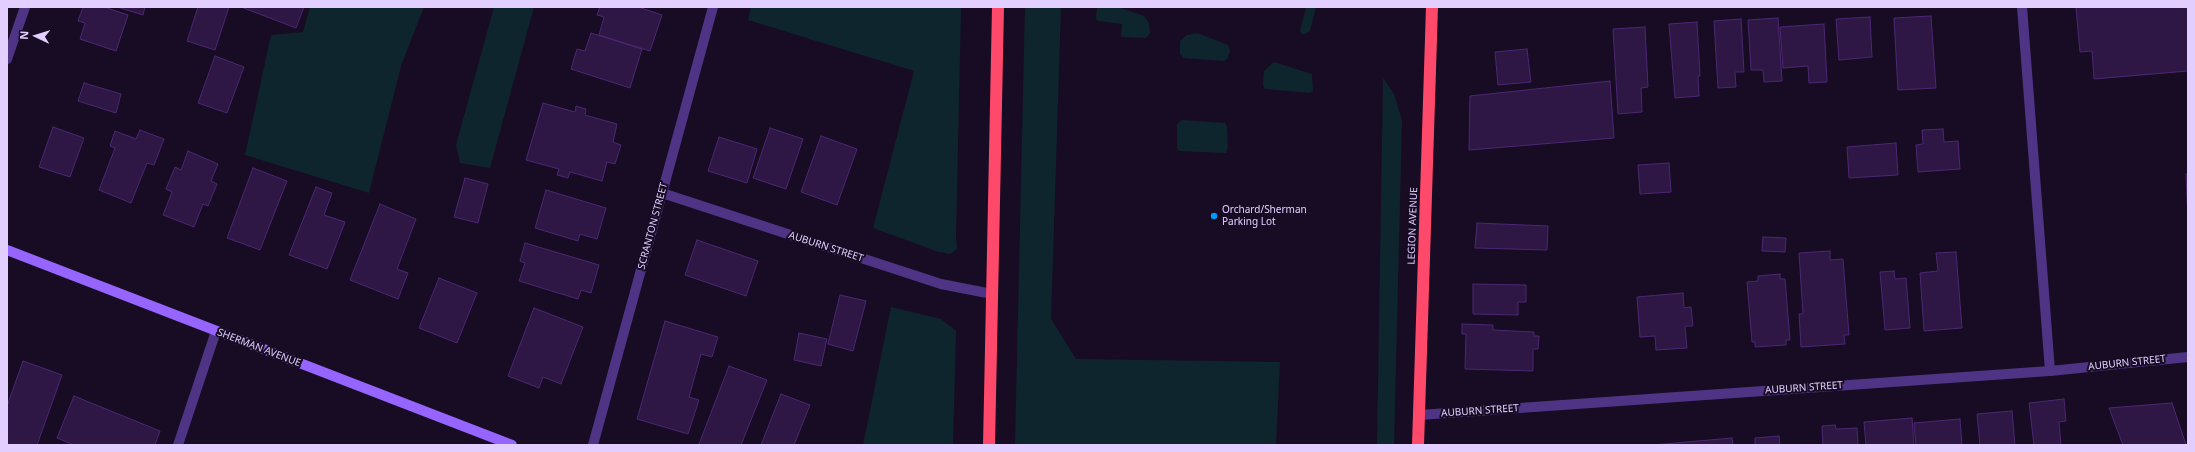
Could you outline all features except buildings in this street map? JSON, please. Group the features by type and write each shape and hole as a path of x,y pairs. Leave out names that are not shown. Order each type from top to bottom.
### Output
{"highway":[{"path":"989,445 998,7"},
{"name":"LEGION AVENUE","path":"1418,445 1432,7"}],"main road":[{"name":"SHERMAN AVENUE","path":"7,250 512,445"}],"street":[{"path":"7,59 25,7"},
{"name":"SCRANTON STREET","path":"593,445 713,7"},
{"path":"2022,7 2050,371"},
{"name":"AUBURN STREET","path":"662,193 941,284 992,294"},
{"path":"178,445 216,331"},
{"name":"AUBURN STREET","path":"1419,415 2050,371 2188,357"}],"shaded area":[{"path":"310,7 424,7 401,66 369,193 245,155 271,35 303,32"},
{"path":"494,7 534,7 490,168 460,163 456,145"},
{"path":"751,7 961,7 956,236 957,249 950,254 939,252 873,228 914,71 748,20"},
{"path":"1025,7 1061,7 1051,319 1076,359 1280,362 1276,445 1015,445"},
{"path":"1097,7 1118,7 1144,16 1149,23 1150,33 1146,38 1121,37 1122,24 1098,21 1096,19"},
{"path":"1302,7 1316,7 1310,31 1305,34 1301,34 1300,30 1306,8"},
{"path":"1197,33 1228,45 1230,51 1227,59 1224,61 1184,58 1180,54 1180,41 1187,35"},
{"path":"1274,62 1312,74 1313,91 1310,93 1265,89 1263,85 1264,71"},
{"path":"1383,78 1394,94 1402,120 1394,445 1377,445"},
{"path":"1182,120 1225,123 1227,127 1228,147 1226,153 1179,151 1177,149 1177,124"},
{"path":"891,307 941,319 956,331 953,445 863,445"}],"place":[{"name":"Orchard/Sherman Parking Lot","path":"1214,216"}]}
